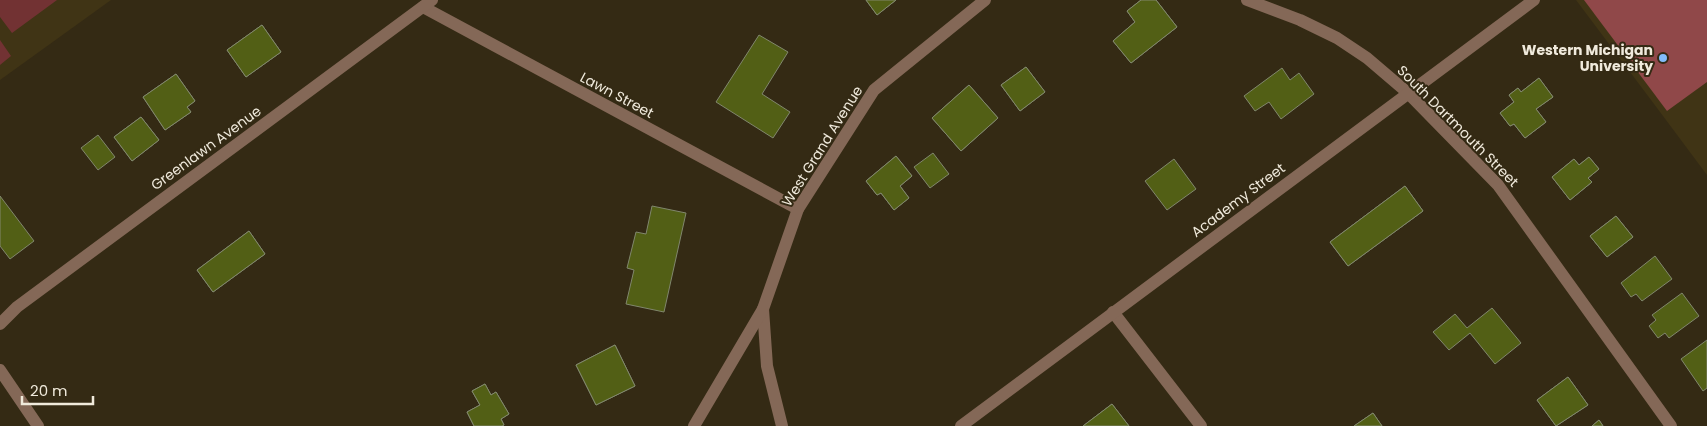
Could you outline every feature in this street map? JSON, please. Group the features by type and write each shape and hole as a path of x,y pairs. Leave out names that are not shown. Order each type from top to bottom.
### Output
{"street":[{"name":"West Grand Avenue","path":"694,426 762,309 798,209 874,90 985,0"},
{"name":"South Dartmouth Street","path":"1247,0 1300,20 1337,38 1367,58 1408,93 1498,185 1671,426"},
{"name":"Academy Street","path":"961,426 1534,0"},
{"name":"Lawn Street","path":"428,4 798,209"},
{"name":"Greenlawn Avenue","path":"0,324 17,307 428,4"},
{"path":"762,309 767,366 782,426"},
{"path":"1113,312 1201,426"},
{"path":"0,370 38,426"}],"shaded area":[{"path":"0,0 111,0 0,80"},
{"path":"0,0 57,0 12,33 0,17"},
{"name":"Western Michigan University","path":"1576,0 1707,0 1707,175 1663,116"},
{"name":"Western Michigan University","path":"1584,0 1707,0 1707,82 1667,111"},
{"path":"0,40 11,56 0,65"}],"building":[{"path":"866,0 896,0 877,15"},
{"path":"866,0 896,0 877,15"},
{"path":"1141,0 1156,0 1177,27 1131,63 1113,41 1135,22 1127,11"},
{"path":"1141,0 1156,0 1177,27 1131,63 1113,41 1135,22 1127,11"},
{"path":"262,25 281,52 246,77 227,50"},
{"path":"262,25 281,52 246,77 227,50"},
{"path":"759,35 788,52 762,94 790,112 773,138 716,102"},
{"path":"1026,67 1045,92 1020,111 1001,85"},
{"path":"1026,67 1045,92 1020,111 1001,85"},
{"path":"1282,68 1290,80 1299,73 1314,94 1281,119 1269,102 1255,111 1244,96"},
{"path":"176,74 195,101 187,107 191,112 165,130 143,97"},
{"path":"176,74 195,101 187,107 191,112 165,130 143,97"},
{"path":"1539,78 1553,97 1536,109 1546,122 1525,138 1514,124 1510,126 1500,113 1514,102 1509,95 1518,88 1521,92"},
{"path":"1539,78 1553,97 1536,109 1546,122 1525,138 1514,124 1510,126 1500,113 1514,102 1509,95 1518,88 1521,92"},
{"path":"969,85 998,118 961,151 932,118"},
{"path":"969,85 998,118 961,151 932,118"},
{"path":"141,117 159,140 132,161 114,137"},
{"path":"141,117 159,140 132,161 114,137"},
{"path":"98,135 115,157 98,170 81,148"},
{"path":"933,153 949,174 930,188 914,167"},
{"path":"896,156 912,176 900,186 909,198 894,210 881,193 877,195 866,181"},
{"path":"896,156 912,176 900,186 909,198 894,210 881,193 877,195 866,181"},
{"path":"1589,157 1599,169 1588,178 1592,182 1570,200 1552,177 1574,159 1579,165"},
{"path":"1589,157 1599,169 1588,178 1592,182 1570,200 1552,177 1574,159 1579,165"},
{"path":"1174,159 1196,189 1167,210 1145,181"},
{"path":"1405,186 1423,211 1348,266 1330,242"},
{"path":"1405,186 1423,211 1348,266 1330,242"},
{"path":"0,196 34,241 10,259 0,246"},
{"path":"652,206 686,213 664,312 626,304 634,270 627,268 636,232 646,234"},
{"path":"1616,216 1633,237 1607,257 1590,236"},
{"path":"1616,216 1633,237 1607,257 1590,236"},
{"path":"249,231 265,254 213,292 197,270"},
{"path":"249,231 265,254 213,292 197,270"},
{"path":"1655,256 1672,279 1642,301 1636,294 1631,297 1621,283"},
{"path":"1682,293 1699,316 1669,338 1665,333 1658,338 1649,326 1656,320 1652,315"},
{"path":"1492,308 1521,343 1495,364 1470,333 1449,350 1433,332 1455,314 1467,328"},
{"path":"1707,340 1707,388 1703,391 1681,359"},
{"path":"615,345 635,386 596,405 576,365"},
{"path":"615,345 635,386 596,405 576,365"},
{"path":"1568,377 1588,405 1556,426 1537,400"},
{"path":"1568,377 1588,405 1556,426 1537,400"},
{"path":"485,384 491,395 496,392 509,414 501,419 504,425 502,426 474,426 467,412 480,405 472,391"},
{"path":"485,384 491,395 496,392 509,414 501,419 504,425 502,426 474,426 467,412 480,405 472,391"},
{"path":"1112,404 1129,426 1083,426"},
{"path":"1112,404 1129,426 1083,426"},
{"path":"1373,413 1382,426 1354,426"},
{"path":"1373,413 1382,426 1354,426"},
{"path":"1599,420 1603,426 1592,426"},
{"path":"1599,420 1603,426 1592,426"}],"place":[{"name":"Western Michigan University","path":"1663,58"}]}
